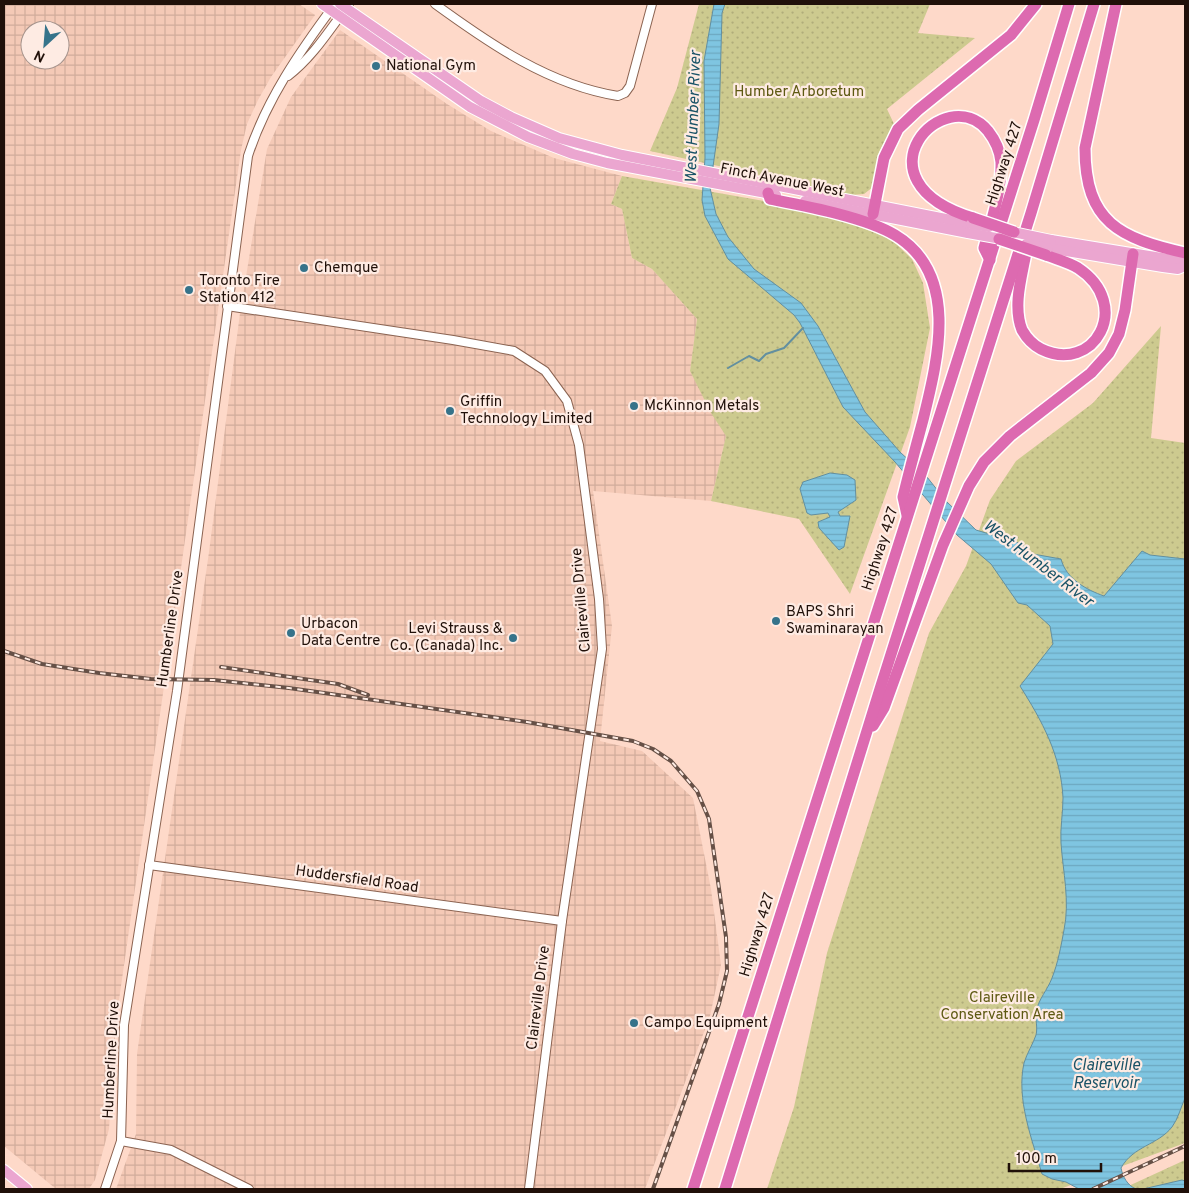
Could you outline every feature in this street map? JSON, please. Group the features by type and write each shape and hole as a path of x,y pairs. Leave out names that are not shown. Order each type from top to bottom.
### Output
{"highway":[{"path":"873,209 886,151 898,129 918,110 1011,35 1036,4"},
{"name":"Highway 427","path":"693,1189 990,260 1069,4"},
{"path":"725,1189 929,532 1032,213 1094,4"},
{"path":"1116,4 1086,148 1085,171 1091,194 1101,211 1122,232 1146,243 1185,253"},
{"path":"990,260 984,248 998,198 1001,163 999,149 991,135 976,121 954,117 929,126 916,142 911,160 914,176 933,200 971,225 1014,232"},
{"path":"768,193 770,199 827,212 888,231 908,244 922,259 930,275 939,304 940,325 935,367 903,498 907,516"},
{"path":"998,239 1048,248 1095,282 1103,294 1106,306 1104,325 1096,338 1087,347 1068,354 1055,354 1037,347 1022,330 1018,307 1032,213"},
{"path":"865,740 884,708 942,545 968,486 984,462 1010,436 1091,374 1110,353 1119,334 1132,258"}],"main road":[{"name":"Finch Avenue West","path":"345,5 464,90 511,118 576,144 682,172"},
{"name":"Finch Avenue West","path":"329,6 340,17 463,102 513,130 543,143 589,159 682,172 873,209"},
{"name":"Finch Avenue West","path":"735,182 768,193 971,225 998,239"},
{"path":"1014,232 1048,248 1163,263 1178,269 1185,266"},
{"path":"4,1170 27,1189"}],"street":[{"path":"434,4 496,48 559,80 618,96 625,93 630,86 652,4"},
{"name":"Humberline Drive","path":"286,78 298,68 340,17 345,5"},
{"name":"Humberline Drive","path":"105,1189 121,1141 124,1025 177,691 248,156 264,112 329,6"},
{"name":"Claireville Drive","path":"227,306 514,351 545,370 568,401 578,445 599,599 602,649 562,921 529,1189"},
{"name":"Huddersfield Road","path":"149,865 562,921"},
{"path":"121,1141 171,1150 249,1189"}],"shaded area":[{"path":"4,4 299,4 315,15 271,77 258,100 247,124 241,150 116,1021 109,1129 95,1180 89,1189 56,1189 4,1146"},
{"path":"340,30 447,104 491,131 554,158 622,176 611,204 622,209 632,258 652,269 697,319 690,371 726,436 711,501 593,491 612,626 600,741 642,751 693,798 711,889 721,965 710,1016 645,1189 116,1189 136,1134 137,1054 209,552 240,313 267,149 291,97"}],"green space":[{"name":"Humber Arboretum","path":"699,4 930,4 918,33 975,38 887,109 894,124 879,152 873,187 864,194 851,195 650,151 677,88"},
{"path":"622,176 792,206 842,220 891,239 912,259 923,283 930,328 910,427 850,594 799,519 711,501 726,436 711,413 690,371 697,319 652,269 632,258 622,209 611,204"},
{"name":"Claireville Conservation Area","path":"1161,326 1151,438 1185,443 1185,1143 1060,1189 767,1189 794,1107 827,953 929,633 966,566 990,500 1016,461 1093,403"},
{"path":"1185,1160 1185,1189 1122,1189"}],"water":[{"name":"Claireville Reservoir","path":"714,4 725,4 722,13 719,124 710,188 716,214 728,237 754,269 801,303 818,326 865,412 900,452 927,477 946,501 976,530 1022,544 1033,554 1061,559 1072,578 1104,596 1142,551 1150,555 1185,559 1185,1098 1172,1127 1160,1138 1132,1155 1121,1168 1126,1180 1136,1189 1079,1189 1066,1182 1052,1179 1042,1174 1026,1119 1022,1091 1024,1063 1036,1035 1037,1008 1058,960 1066,919 1066,886 1061,837 1063,798 1059,767 1043,725 1020,686 1053,644 1050,626 1027,605 1018,603 991,564 957,535 895,462 843,407 800,323 794,315 728,259 705,216 702,200 705,158 704,61"},
{"path":"830,473 847,475 855,480 856,500 838,512 840,516 850,516 844,547 839,550 819,528 818,522 830,517 828,513 811,515 807,513 800,489 803,482"},
{"path":"1182,1180 1185,1181 1185,1189 1143,1189"}],"waterway":[{"path":"728,368 749,356 759,361 766,354 784,348 803,328"}],"railway":[{"path":"4,651 42,664 99,673 151,679 214,680 289,688 527,722 633,741 653,749 671,761 697,791 709,819 726,937 727,971 719,1004 653,1189"},
{"path":"221,667 338,684 368,695"},
{"path":"1093,1189 1185,1146"}],"place":[{"name":"National Gym","path":"376,66"},
{"name":"Chemque","path":"304,268"},
{"name":"Toronto Fire Station 412","path":"189,290"},
{"name":"McKinnon Metals","path":"634,406"},
{"name":"Griffin Technology Limited","path":"450,411"},
{"name":"BAPS Shri Swaminarayan","path":"776,621"},
{"name":"Urbacon Data Centre","path":"291,633"},
{"name":"Levi Strauss & Co. (Canada) Inc.","path":"513,638"},
{"name":"Campo Equipment","path":"634,1023"}],"water label":[{"name":"West Humber River","path":"694,117"},
{"name":"West Humber River","path":"1038,564"}]}
